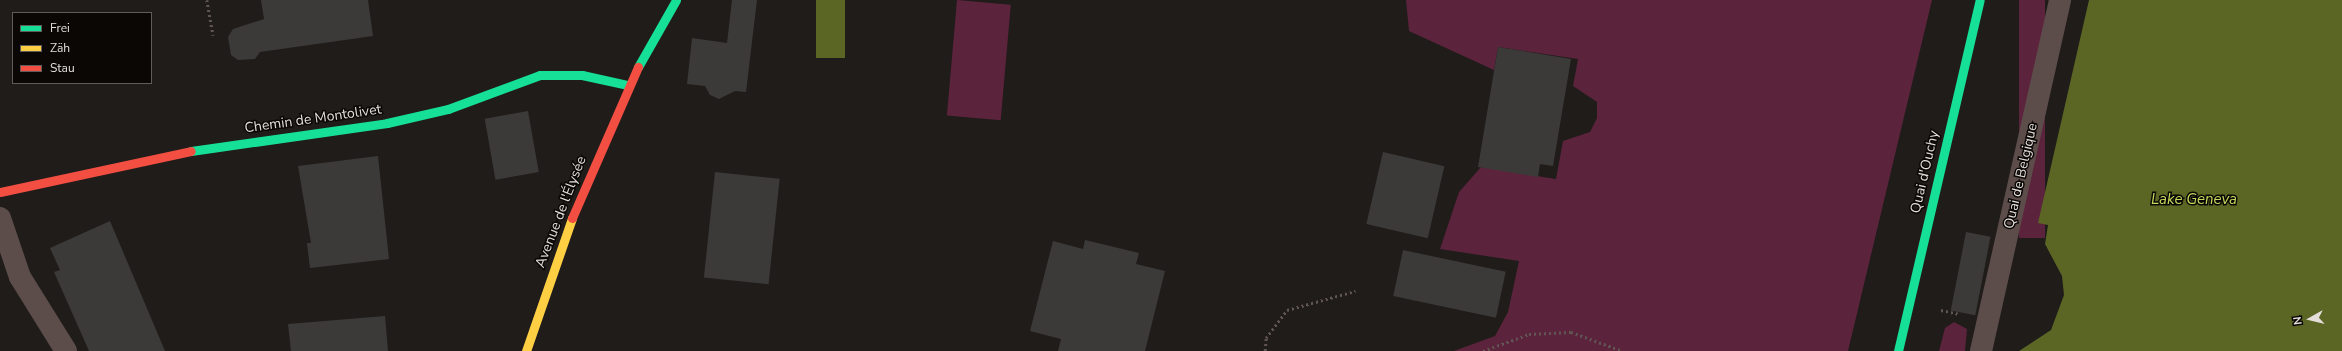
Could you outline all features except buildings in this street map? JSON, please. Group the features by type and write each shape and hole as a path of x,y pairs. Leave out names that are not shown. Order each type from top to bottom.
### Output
{"street":[{"name":"Avenue de l'Élysée","path":"526,351 576,207 627,85 676,0"},
{"name":"Quai d'Ouchy","path":"1898,351 1980,0"},
{"name":"Quai de Belgique","path":"1981,351 2060,0"},
{"name":"Chemin de Montolivet","path":"0,192 170,154 387,123 448,109 540,75 582,75 627,85"},
{"path":"0,218 20,277 66,351"}],"path":[{"path":"207,0 213,35"},
{"path":"1265,351 1266,338 1287,310 1354,291"},
{"path":"1483,351 1530,334 1571,332 1623,351"}],"shaded area":[{"path":"957,0 1011,5 1001,120 947,116"},
{"path":"1406,0 1932,0 1848,351 1454,351 1495,336 1508,312 1519,261 1440,249 1459,192 1481,167 1556,179 1563,141 1590,132 1597,118 1597,102 1573,86 1578,59 1498,47 1494,70 1409,31"},
{"path":"2019,0 2045,0 2045,238 2019,238"},
{"path":"1954,322 1967,329 1965,351 1939,351 1945,328"}],"water":[{"path":"816,0 845,0 845,58 816,58"},
{"name":"Lake Geneva","path":"2089,0 2342,0 2342,351 2019,351 2051,330 2064,295 2062,276 2045,244 2048,225 2038,223"}],"traffic: fast":[{"path":"638,67 676,0"},
{"path":"1898,351 1980,0"},
{"path":"191,151 387,123 448,109 540,75 582,75 627,85"}],"traffic: slow":[{"path":"526,351 572,218"}],"traffic: jam":[{"path":"572,218 638,67"},
{"path":"0,192 191,151"}]}
